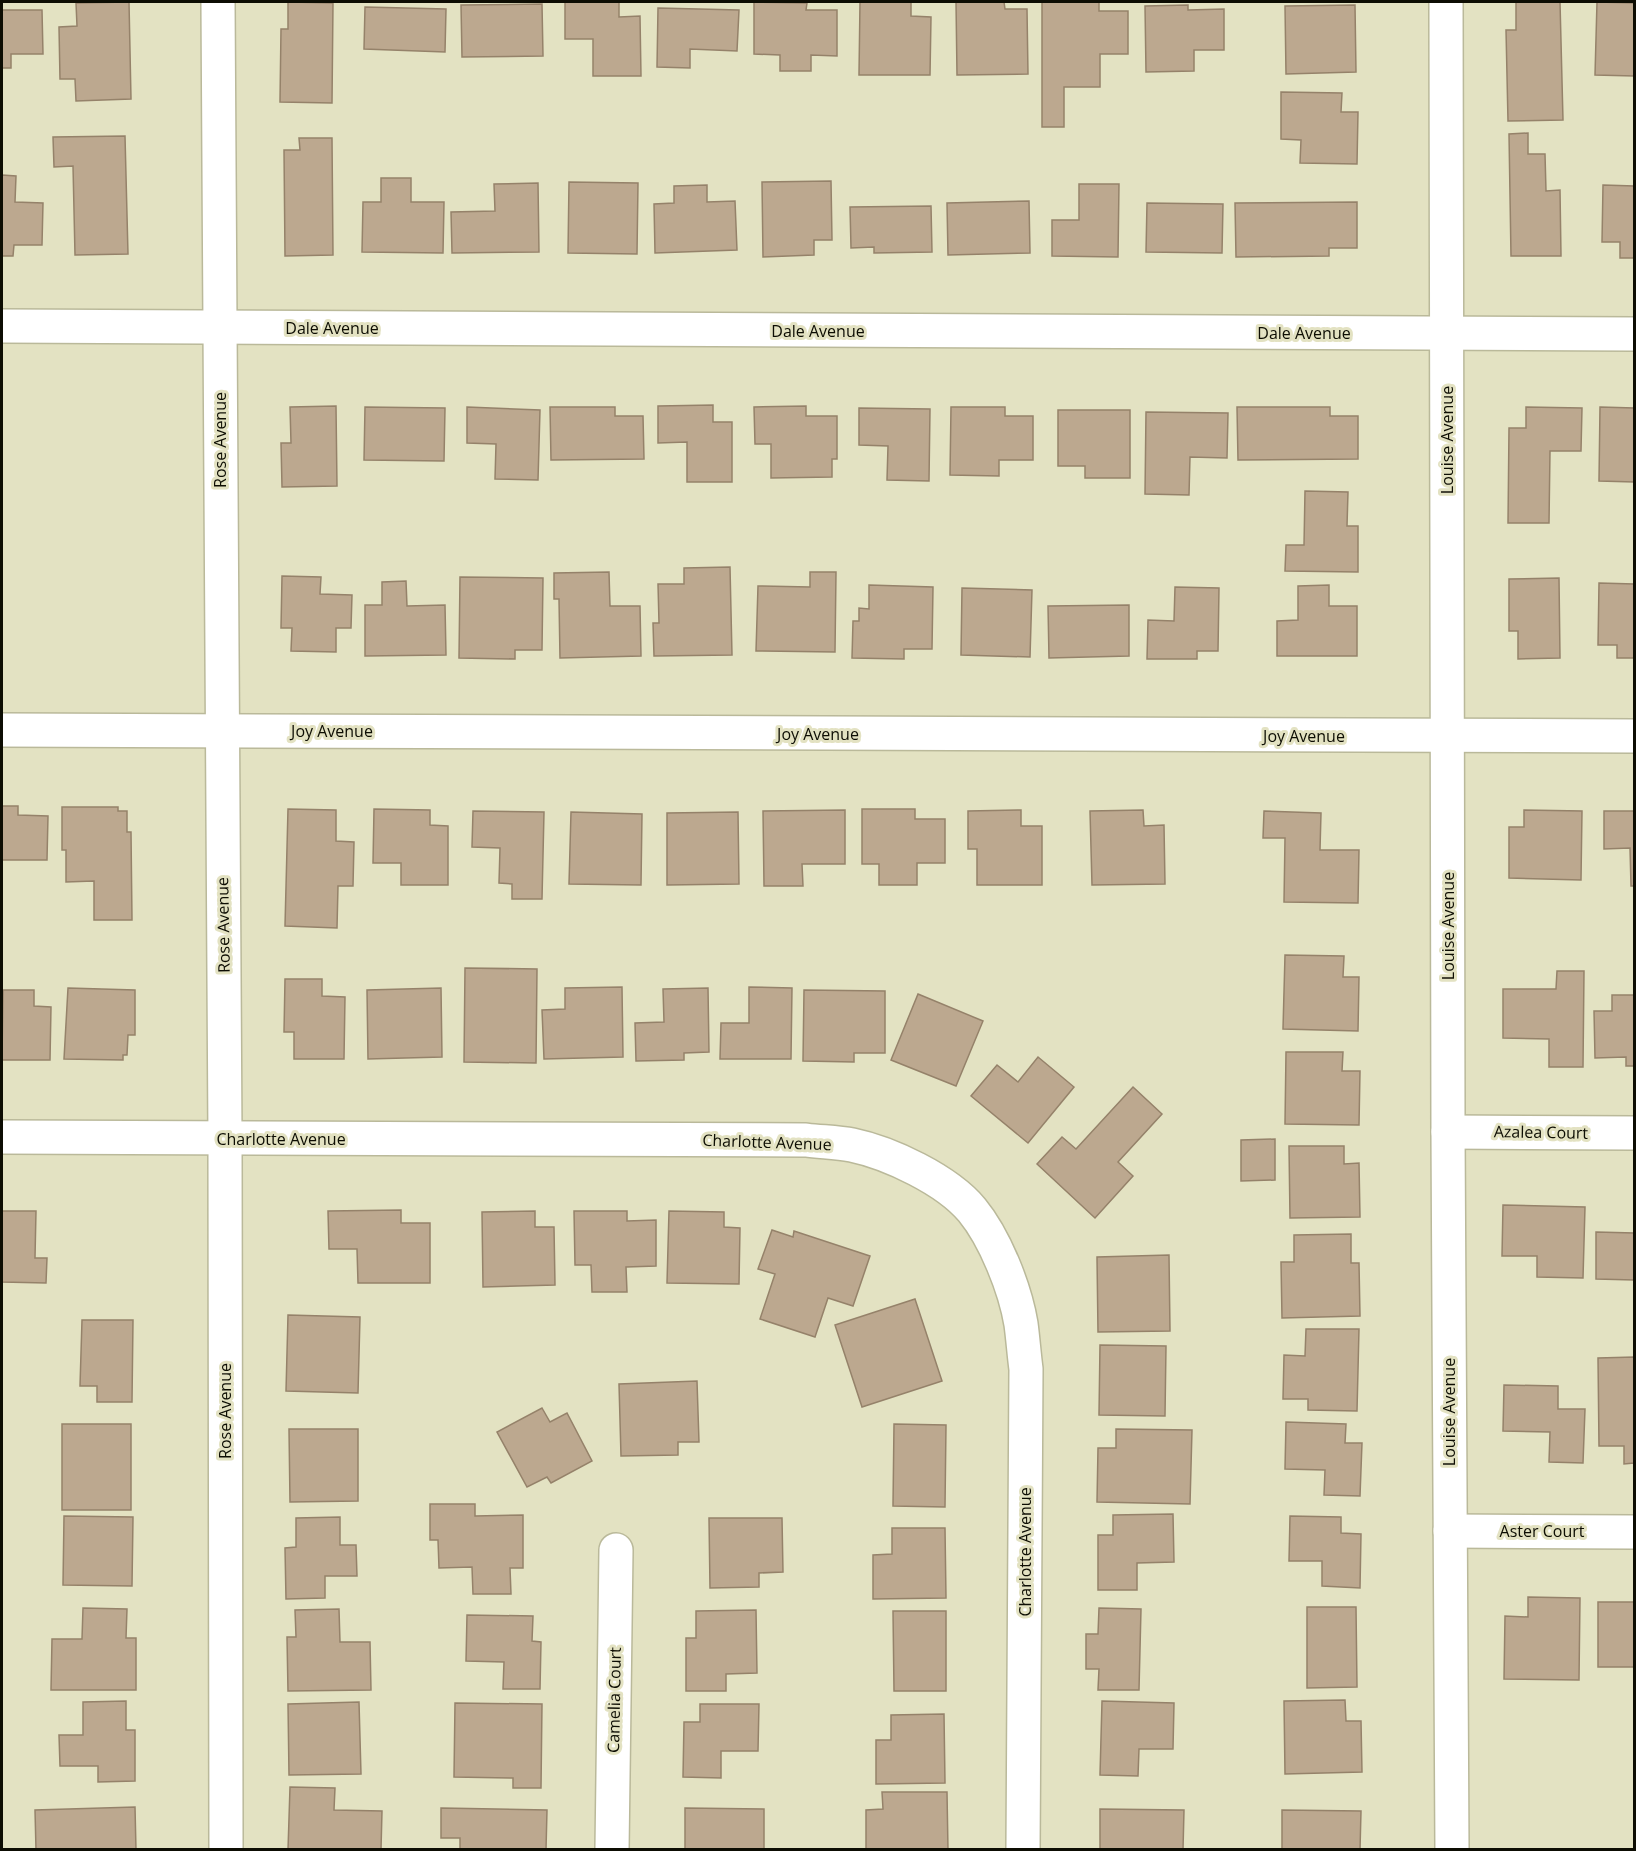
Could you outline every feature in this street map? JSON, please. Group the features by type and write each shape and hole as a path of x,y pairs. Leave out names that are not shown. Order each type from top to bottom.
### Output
{"street":[{"name":"Rose Avenue","path":"218,2 225,1138 226,1850"},
{"name":"Louise Avenue","path":"1446,2 1452,1850"},
{"name":"Dale Avenue","path":"2,326 1635,334"},
{"name":"Joy Avenue","path":"2,730 1635,736"},
{"name":"Azalea Court","path":"1448,1132 1635,1133"},
{"name":"Charlotte Avenue","path":"2,1137 806,1140 851,1145 882,1154 916,1169 954,1194 972,1210 992,1242 1012,1288 1021,1322 1026,1370 1023,1850"},
{"name":"Aster Court","path":"1450,1531 1635,1532"},
{"name":"Camelia Court","path":"612,1850 616,1550"}],"building":[{"path":"129,2 131,99 76,101 75,79 60,79 59,27 77,26 76,3"},
{"path":"288,2 333,3 332,103 280,102 281,29 288,29"},
{"path":"565,2 619,2 619,17 640,16 641,76 593,76 593,39 565,39"},
{"path":"754,2 807,3 806,10 837,10 837,56 811,55 811,71 780,71 780,55 754,54"},
{"path":"860,2 911,2 911,16 931,17 930,75 859,75"},
{"path":"956,2 1004,2 1005,9 1027,9 1028,74 957,75"},
{"path":"1042,2 1099,2 1099,11 1128,11 1128,54 1100,54 1100,87 1064,87 1064,127 1042,127"},
{"path":"1516,2 1560,2 1563,120 1508,121 1506,30 1516,30"},
{"path":"1597,2 1634,3 1634,76 1595,75"},
{"path":"542,4 543,56 462,57 461,5"},
{"path":"1188,5 1188,10 1224,9 1224,50 1194,50 1194,71 1146,72 1145,6"},
{"path":"1355,5 1356,72 1286,74 1285,6"},
{"path":"365,7 446,9 445,52 364,49"},
{"path":"658,8 739,10 737,51 690,49 690,68 657,67"},
{"path":"2,10 42,10 43,54 11,54 11,68 2,68"},
{"path":"1281,92 1342,93 1341,112 1358,112 1357,164 1300,163 1301,140 1281,139"},
{"path":"1528,133 1528,154 1545,154 1546,191 1560,190 1561,256 1511,256 1509,134"},
{"path":"125,136 128,254 75,255 73,166 54,167 53,137"},
{"path":"299,138 332,138 333,255 285,256 284,150 300,150"},
{"path":"2,175 16,176 15,202 43,203 42,245 14,245 13,256 2,256"},
{"path":"381,178 411,178 411,202 444,202 443,253 362,252 363,202 381,202"},
{"path":"831,181 832,240 814,240 814,255 763,257 762,182"},
{"path":"569,182 638,183 637,254 568,253"},
{"path":"538,183 539,252 452,253 451,212 495,211 494,184"},
{"path":"1079,184 1119,184 1118,257 1052,256 1052,220 1079,220"},
{"path":"707,185 707,202 735,201 737,250 655,253 654,204 674,203 674,186"},
{"path":"1603,185 1634,186 1634,258 1620,258 1620,242 1602,242"},
{"path":"1029,201 1030,253 948,255 947,203"},
{"path":"1357,202 1357,248 1329,248 1329,256 1236,257 1235,203"},
{"path":"1147,203 1223,204 1222,253 1146,252"},
{"path":"931,206 932,252 874,253 874,247 851,248 850,207"},
{"path":"713,405 713,422 732,422 732,482 687,482 687,442 658,443 658,406"},
{"path":"336,406 337,486 282,487 281,443 291,443 290,407"},
{"path":"806,406 806,416 837,416 837,459 832,459 832,477 771,478 771,444 755,444 754,407"},
{"path":"365,407 445,408 444,461 364,460"},
{"path":"467,407 540,410 538,480 495,479 496,444 467,443"},
{"path":"550,407 615,407 615,416 643,416 644,459 551,460"},
{"path":"951,407 1005,407 1005,416 1033,416 1033,460 999,460 999,476 950,475"},
{"path":"1237,407 1330,407 1330,416 1358,416 1358,459 1238,460"},
{"path":"1526,407 1582,408 1581,451 1550,451 1549,523 1508,523 1509,428 1526,428"},
{"path":"1600,407 1634,408 1634,482 1599,481"},
{"path":"859,408 930,409 929,481 887,480 888,446 859,445"},
{"path":"1058,410 1130,410 1130,478 1085,478 1085,466 1058,466"},
{"path":"1146,412 1228,413 1227,458 1190,457 1189,495 1145,494"},
{"path":"1305,491 1348,492 1347,526 1358,526 1358,572 1285,571 1286,545 1304,545"},
{"path":"730,567 732,655 654,656 653,623 659,623 658,584 684,584 684,568"},
{"path":"609,572 610,606 640,606 641,656 560,658 559,599 554,599 554,573"},
{"path":"810,572 836,572 835,652 756,651 758,586 810,587"},
{"path":"282,576 321,577 320,594 352,595 351,628 336,628 336,652 291,651 292,628 281,628"},
{"path":"460,577 543,578 542,650 515,650 515,659 459,658"},
{"path":"1559,578 1560,658 1518,659 1518,631 1509,631 1509,579"},
{"path":"406,581 407,606 445,605 446,655 365,656 365,605 382,605 382,582"},
{"path":"1599,583 1634,584 1634,658 1617,658 1617,645 1598,645"},
{"path":"869,585 933,587 932,649 904,649 904,659 852,658 853,621 859,621 859,608 869,609"},
{"path":"1329,585 1329,606 1357,606 1357,656 1277,656 1277,621 1298,620 1298,586"},
{"path":"1175,587 1219,588 1218,651 1197,651 1197,659 1147,659 1148,620 1174,621"},
{"path":"962,588 1032,590 1030,657 961,655"},
{"path":"1129,605 1129,656 1049,658 1048,606"},
{"path":"2,806 18,806 18,815 48,816 47,860 2,860"},
{"path":"62,807 118,807 118,811 127,811 127,832 131,832 132,920 94,920 94,881 66,882 66,850 62,850"},
{"path":"288,809 336,810 336,841 354,842 353,886 338,886 337,928 285,926"},
{"path":"374,809 430,810 430,825 448,826 448,885 401,885 401,863 373,863"},
{"path":"862,809 915,809 915,819 945,819 945,863 917,863 917,885 879,885 879,864 862,864"},
{"path":"845,810 845,864 802,864 803,886 764,886 763,811"},
{"path":"1021,810 1021,826 1042,826 1042,885 977,885 977,849 968,849 968,811"},
{"path":"1143,810 1144,826 1164,825 1165,884 1092,885 1090,811"},
{"path":"1524,810 1582,811 1581,880 1509,878 1509,827 1524,827"},
{"path":"473,811 544,812 542,899 512,899 512,884 499,883 500,848 472,847"},
{"path":"1264,811 1321,813 1320,850 1359,850 1358,903 1284,902 1285,838 1263,838"},
{"path":"1604,811 1634,811 1634,886 1631,886 1630,848 1604,849"},
{"path":"571,812 642,814 641,885 569,884"},
{"path":"738,812 739,884 667,885 667,813"},
{"path":"1285,955 1344,956 1343,977 1359,977 1358,1031 1283,1029"},
{"path":"465,968 537,969 536,1063 464,1062"},
{"path":"1557,971 1584,971 1583,1067 1549,1067 1549,1039 1503,1038 1503,989 1556,989"},
{"path":"285,979 322,979 322,996 345,997 344,1059 294,1059 294,1032 284,1032"},
{"path":"622,987 623,1057 544,1059 542,1010 565,1009 565,988"},
{"path":"749,987 792,988 791,1059 720,1059 721,1023 749,1023"},
{"path":"68,988 135,990 135,1035 128,1035 127,1055 123,1055 123,1060 64,1059"},
{"path":"441,988 442,1057 368,1059 367,990"},
{"path":"708,988 709,1052 684,1053 684,1060 636,1061 635,1023 664,1022 663,989"},
{"path":"3,990 34,990 34,1006 51,1007 50,1060 2,1060"},
{"path":"804,990 885,991 885,1053 854,1053 854,1062 803,1061"},
{"path":"918,994 983,1021 956,1086 891,1060"},
{"path":"1612,995 1634,995 1634,1066 1626,1066 1626,1057 1595,1058 1594,1011 1612,1011"},
{"path":"1286,1052 1343,1052 1342,1071 1360,1071 1359,1125 1285,1124"},
{"path":"1038,1057 1074,1087 1028,1143 971,1096 997,1065 1018,1082"},
{"path":"1133,1087 1162,1114 1118,1162 1133,1176 1095,1218 1037,1164 1062,1137 1076,1149"},
{"path":"1275,1139 1275,1180 1241,1181 1241,1140"},
{"path":"1289,1146 1344,1146 1344,1164 1359,1163 1360,1217 1290,1218"},
{"path":"1503,1205 1585,1207 1583,1278 1537,1277 1537,1256 1502,1256"},
{"path":"401,1210 401,1223 430,1223 430,1283 358,1283 357,1249 329,1249 328,1211"},
{"path":"2,1211 36,1211 35,1258 47,1258 46,1283 2,1282"},
{"path":"535,1211 535,1227 554,1227 555,1285 483,1287 482,1212"},
{"path":"574,1211 627,1211 627,1221 656,1220 656,1266 626,1267 627,1292 592,1292 591,1265 575,1265"},
{"path":"669,1211 724,1212 724,1227 740,1228 739,1284 667,1283"},
{"path":"772,1230 793,1237 794,1231 870,1256 853,1306 828,1298 815,1337 760,1319 775,1274 758,1269"},
{"path":"1596,1232 1634,1233 1634,1280 1596,1279"},
{"path":"1351,1234 1351,1263 1359,1263 1360,1316 1282,1318 1281,1262 1294,1262 1294,1235"},
{"path":"1169,1255 1170,1331 1098,1332 1097,1257"},
{"path":"915,1299 942,1381 862,1407 835,1325"},
{"path":"288,1315 360,1317 358,1393 286,1391"},
{"path":"82,1320 133,1320 132,1402 97,1402 97,1386 80,1386"},
{"path":"1306,1329 1359,1329 1357,1411 1308,1410 1308,1399 1283,1399 1284,1355 1305,1356"},
{"path":"1100,1345 1166,1346 1165,1416 1099,1415"},
{"path":"1634,1357 1634,1463 1624,1464 1624,1446 1599,1446 1598,1358"},
{"path":"697,1381 699,1442 678,1442 678,1455 621,1456 619,1384"},
{"path":"1504,1385 1558,1386 1558,1409 1585,1409 1583,1463 1549,1462 1550,1432 1503,1431"},
{"path":"542,1408 550,1422 567,1413 592,1461 551,1483 547,1477 527,1487 497,1432"},
{"path":"1286,1422 1346,1424 1345,1443 1362,1443 1360,1496 1324,1495 1325,1470 1285,1469"},
{"path":"62,1424 131,1424 131,1510 62,1510"},
{"path":"894,1424 946,1425 945,1507 893,1506"},
{"path":"289,1429 358,1429 358,1501 290,1502"},
{"path":"1116,1429 1192,1430 1190,1504 1097,1502 1098,1448 1116,1448"},
{"path":"430,1504 475,1504 475,1516 523,1515 523,1568 510,1568 511,1594 473,1594 472,1567 439,1568 438,1540 430,1540"},
{"path":"1173,1514 1174,1562 1137,1563 1137,1590 1098,1590 1098,1535 1113,1535 1113,1515"},
{"path":"64,1516 133,1517 132,1586 63,1585"},
{"path":"1290,1516 1341,1517 1341,1533 1361,1534 1360,1588 1322,1586 1322,1561 1289,1561"},
{"path":"340,1517 340,1545 356,1545 357,1576 325,1576 325,1598 286,1599 285,1548 296,1547 296,1518"},
{"path":"709,1518 782,1518 783,1572 759,1573 759,1587 710,1588"},
{"path":"892,1528 945,1528 946,1598 873,1599 873,1555 892,1554"},
{"path":"1528,1597 1580,1598 1579,1680 1504,1679 1505,1616 1528,1617"},
{"path":"1598,1602 1634,1602 1634,1667 1598,1667"},
{"path":"1307,1607 1356,1607 1357,1687 1307,1688"},
{"path":"83,1608 127,1609 126,1638 136,1638 136,1690 51,1690 52,1639 82,1639"},
{"path":"1099,1608 1141,1609 1139,1690 1098,1690 1099,1669 1086,1669 1086,1634 1098,1634"},
{"path":"339,1609 340,1642 370,1642 371,1690 288,1691 287,1637 296,1637 295,1610"},
{"path":"756,1610 757,1673 726,1674 726,1691 686,1691 686,1638 696,1638 696,1611"},
{"path":"893,1611 946,1611 946,1691 894,1691"},
{"path":"467,1615 533,1616 532,1641 541,1642 540,1689 503,1689 504,1662 466,1661"},
{"path":"1345,1700 1346,1721 1361,1721 1362,1772 1285,1774 1284,1701"},
{"path":"126,1701 126,1730 135,1730 135,1781 98,1782 98,1766 60,1766 59,1735 83,1735 83,1702"},
{"path":"1102,1701 1174,1703 1173,1749 1139,1749 1138,1776 1100,1775"},
{"path":"359,1702 361,1774 289,1775 288,1704"},
{"path":"455,1703 542,1704 541,1788 513,1788 513,1778 454,1777"},
{"path":"700,1704 759,1704 758,1751 721,1751 721,1778 683,1777 684,1722 700,1722"},
{"path":"944,1714 945,1783 876,1784 876,1740 891,1740 891,1715"},
{"path":"290,1787 335,1788 334,1810 382,1811 381,1850 288,1850"},
{"path":"882,1792 947,1792 948,1850 866,1850 866,1810 883,1809"},
{"path":"135,1807 136,1850 36,1850 35,1810"},
{"path":"441,1808 547,1810 546,1850 460,1850 460,1838 441,1838"},
{"path":"685,1808 764,1809 764,1850 685,1850"},
{"path":"1100,1809 1184,1810 1183,1850 1100,1850"},
{"path":"1282,1810 1361,1811 1360,1850 1282,1850"}]}
